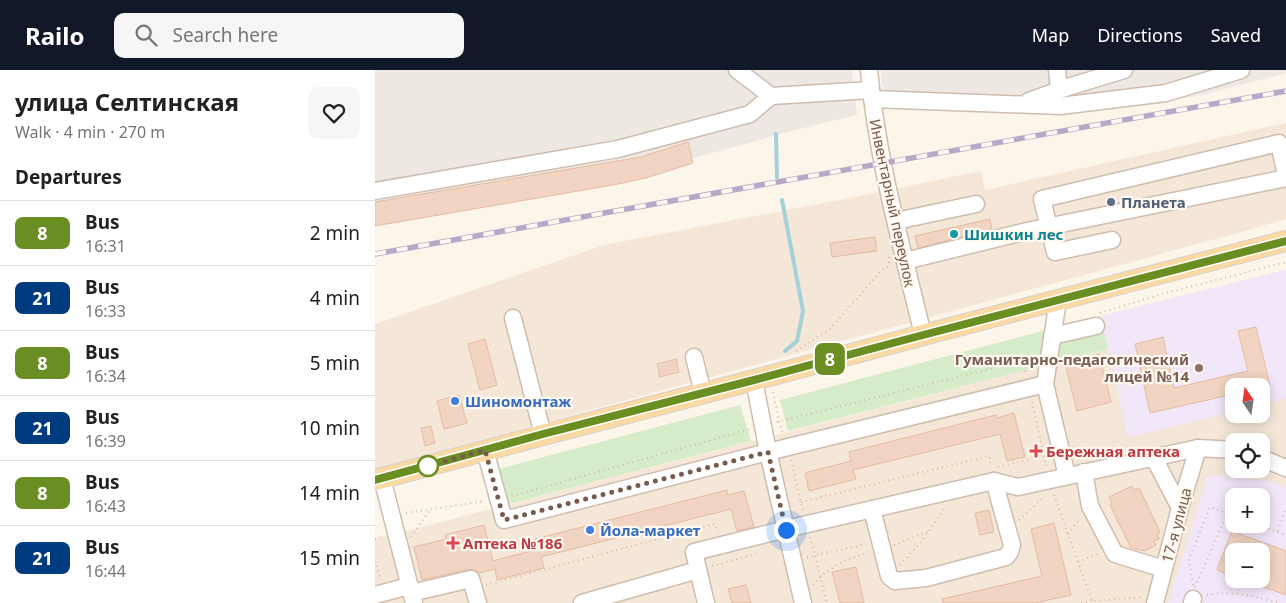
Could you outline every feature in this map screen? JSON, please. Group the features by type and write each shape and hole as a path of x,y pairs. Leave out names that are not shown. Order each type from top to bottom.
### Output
{"main road":[{"path":"379,479 543,434 1286,241"}],"street":[{"path":"737,70 771,96 871,95 1061,106 1166,93 1241,70"},
{"name":"Инвентарный переулок","path":"869,70 882,163 923,335"},
{"path":"1057,70 1059,90"},
{"path":"1019,105 1059,90 1087,76 1124,70"},
{"path":"375,191 618,149 749,114 771,96"},
{"path":"905,261 1048,227 1286,176 1279,143 1042,199 1048,227 1055,252 1112,240"},
{"path":"896,221 976,204"},
{"path":"1058,300 1051,344 1037,386 1067,476"},
{"path":"513,318 543,434"},
{"path":"1051,344 1097,320"},
{"path":"694,357 703,393"},
{"path":"762,378 763,425 802,601"},
{"path":"485,450 504,520 787,447 1037,386"},
{"path":"706,603 694,552 994,481 1018,487 1050,485 1067,476 1198,448 1225,450"},
{"name":"17-я улица","path":"1156,599 1198,448"},
{"path":"1154,458 1180,508"},
{"path":"1270,462 1286,468"},
{"path":"1084,472 1090,506 1115,554 1164,569"},
{"path":"379,479 391,515 412,594"},
{"path":"872,509 889,576 895,581 926,578 1006,557 1010,552 1012,545 994,481"},
{"path":"582,603 698,570"},
{"path":"375,595 412,594 471,579 476,596"}],"path":[{"path":"795,352 830,329 885,268 905,261"},
{"path":"1097,320 1167,293 1286,262"},
{"path":"391,515 498,499 763,425 1031,359 1051,344"},
{"path":"1023,361 1037,386 1050,485 1092,600"},
{"path":"762,378 787,447 827,603"},
{"path":"801,502 989,456 994,481"},
{"path":"1008,530 1050,485"},
{"path":"889,576 929,532 958,489"},
{"path":"1068,534 1090,506"},
{"path":"1193,597 1189,559 1210,508 1225,513"},
{"path":"1278,532 1286,508"},
{"path":"1193,597 1225,519"},
{"path":"476,596 715,524 718,532 723,535"},
{"path":"1270,529 1286,535"},
{"path":"793,561 881,545 929,532"},
{"path":"802,601 827,571 850,558 881,545"},
{"path":"1078,562 1111,548"},
{"path":"1193,597 1218,592 1261,597 1279,603"},
{"path":"1081,603 1092,600 1156,599"}],"shaded area":[{"path":"375,70 852,70 857,115 628,176 375,222"},
{"path":"881,70 1286,70 1286,73 1198,96 1062,115 884,108"},
{"path":"1286,123 1286,219 375,469 375,324 604,245 981,171 985,190"},
{"path":"1286,270 1286,603 375,603 375,539 1107,349 1100,316"},
{"name":"Гуманитарно-педагогический лицей №14","path":"1286,270 1286,397 1270,403 1270,378 1225,378 1225,414 1128,437 1100,316"},
{"path":"1208,475 1269,481 1286,488 1286,603 1168,603"}],"green space":[{"path":"1100,316 1108,349 788,431 780,400"},
{"path":"740,405 751,441 509,504 499,469"}],"building":[{"path":"688,142 693,163 646,178 375,226 375,202 641,157"},
{"name":"Шишкин лес","path":"990,219 992,229 918,248 915,236"},
{"path":"875,237 877,251 832,257 830,243"},
{"path":"1256,327 1268,378 1225,378 1225,396 1150,413 1135,344 1163,337 1174,388 1248,371 1238,331"},
{"path":"485,339 497,385 480,390 468,344"},
{"path":"1099,354 1111,402 1077,411 1065,363"},
{"path":"676,359 679,372 660,377 657,364"},
{"path":"459,395 467,423 444,429 437,401"},
{"path":"1014,413 1025,457 1007,461 1000,434 853,470 856,479 809,491 805,473 851,461 849,452 996,415 997,418"},
{"path":"431,426 435,443 425,446 421,428"},
{"path":"1132,486 1134,490 1139,488 1160,532 1157,534 1159,539 1154,541 1156,545 1145,551 1131,548 1110,505 1112,503 1109,497"},
{"path":"727,490 728,495 744,491 754,527 737,531 731,509 541,557 544,568 497,580 495,569 479,573 469,569 422,580 414,547 446,539 445,535 484,525 493,561 538,549 535,539"},
{"path":"989,510 994,532 980,535 975,513"},
{"path":"1054,523 1071,595 1035,603 943,603 942,599 1042,576 1031,529"},
{"path":"1231,533 1237,533 1264,543 1227,543"},
{"path":"1270,545 1286,551 1286,595 1267,588 1270,588"},
{"path":"1225,549 1225,573 1217,570"},
{"path":"856,567 864,603 840,603 832,572"},
{"path":"746,585 751,603 732,603 728,589"}],"waterway":[{"path":"776,134 777,177"},
{"path":"782,200 803,311 797,341 785,351"}],"railway":[{"path":"375,254 1286,91"}],"bus line":[{"name":"8","path":"375,480 543,434 1286,241"}],"place":[{"name":"Планета","path":"1111,202"},
{"name":"Шишкин лес","path":"954,234"},
{"name":"Гуманитарно-педагогический лицей №14","path":"1199,368"},
{"name":"Шиномонтаж","path":"455,401"},
{"name":"Бережная аптека","path":"1036,451"},
{"name":"Йола-маркет","path":"590,530"},
{"name":"Аптека №186","path":"453,543"}],"route":[{"path":"428,466 485,450 504,520 768,452 786,530"}]}
